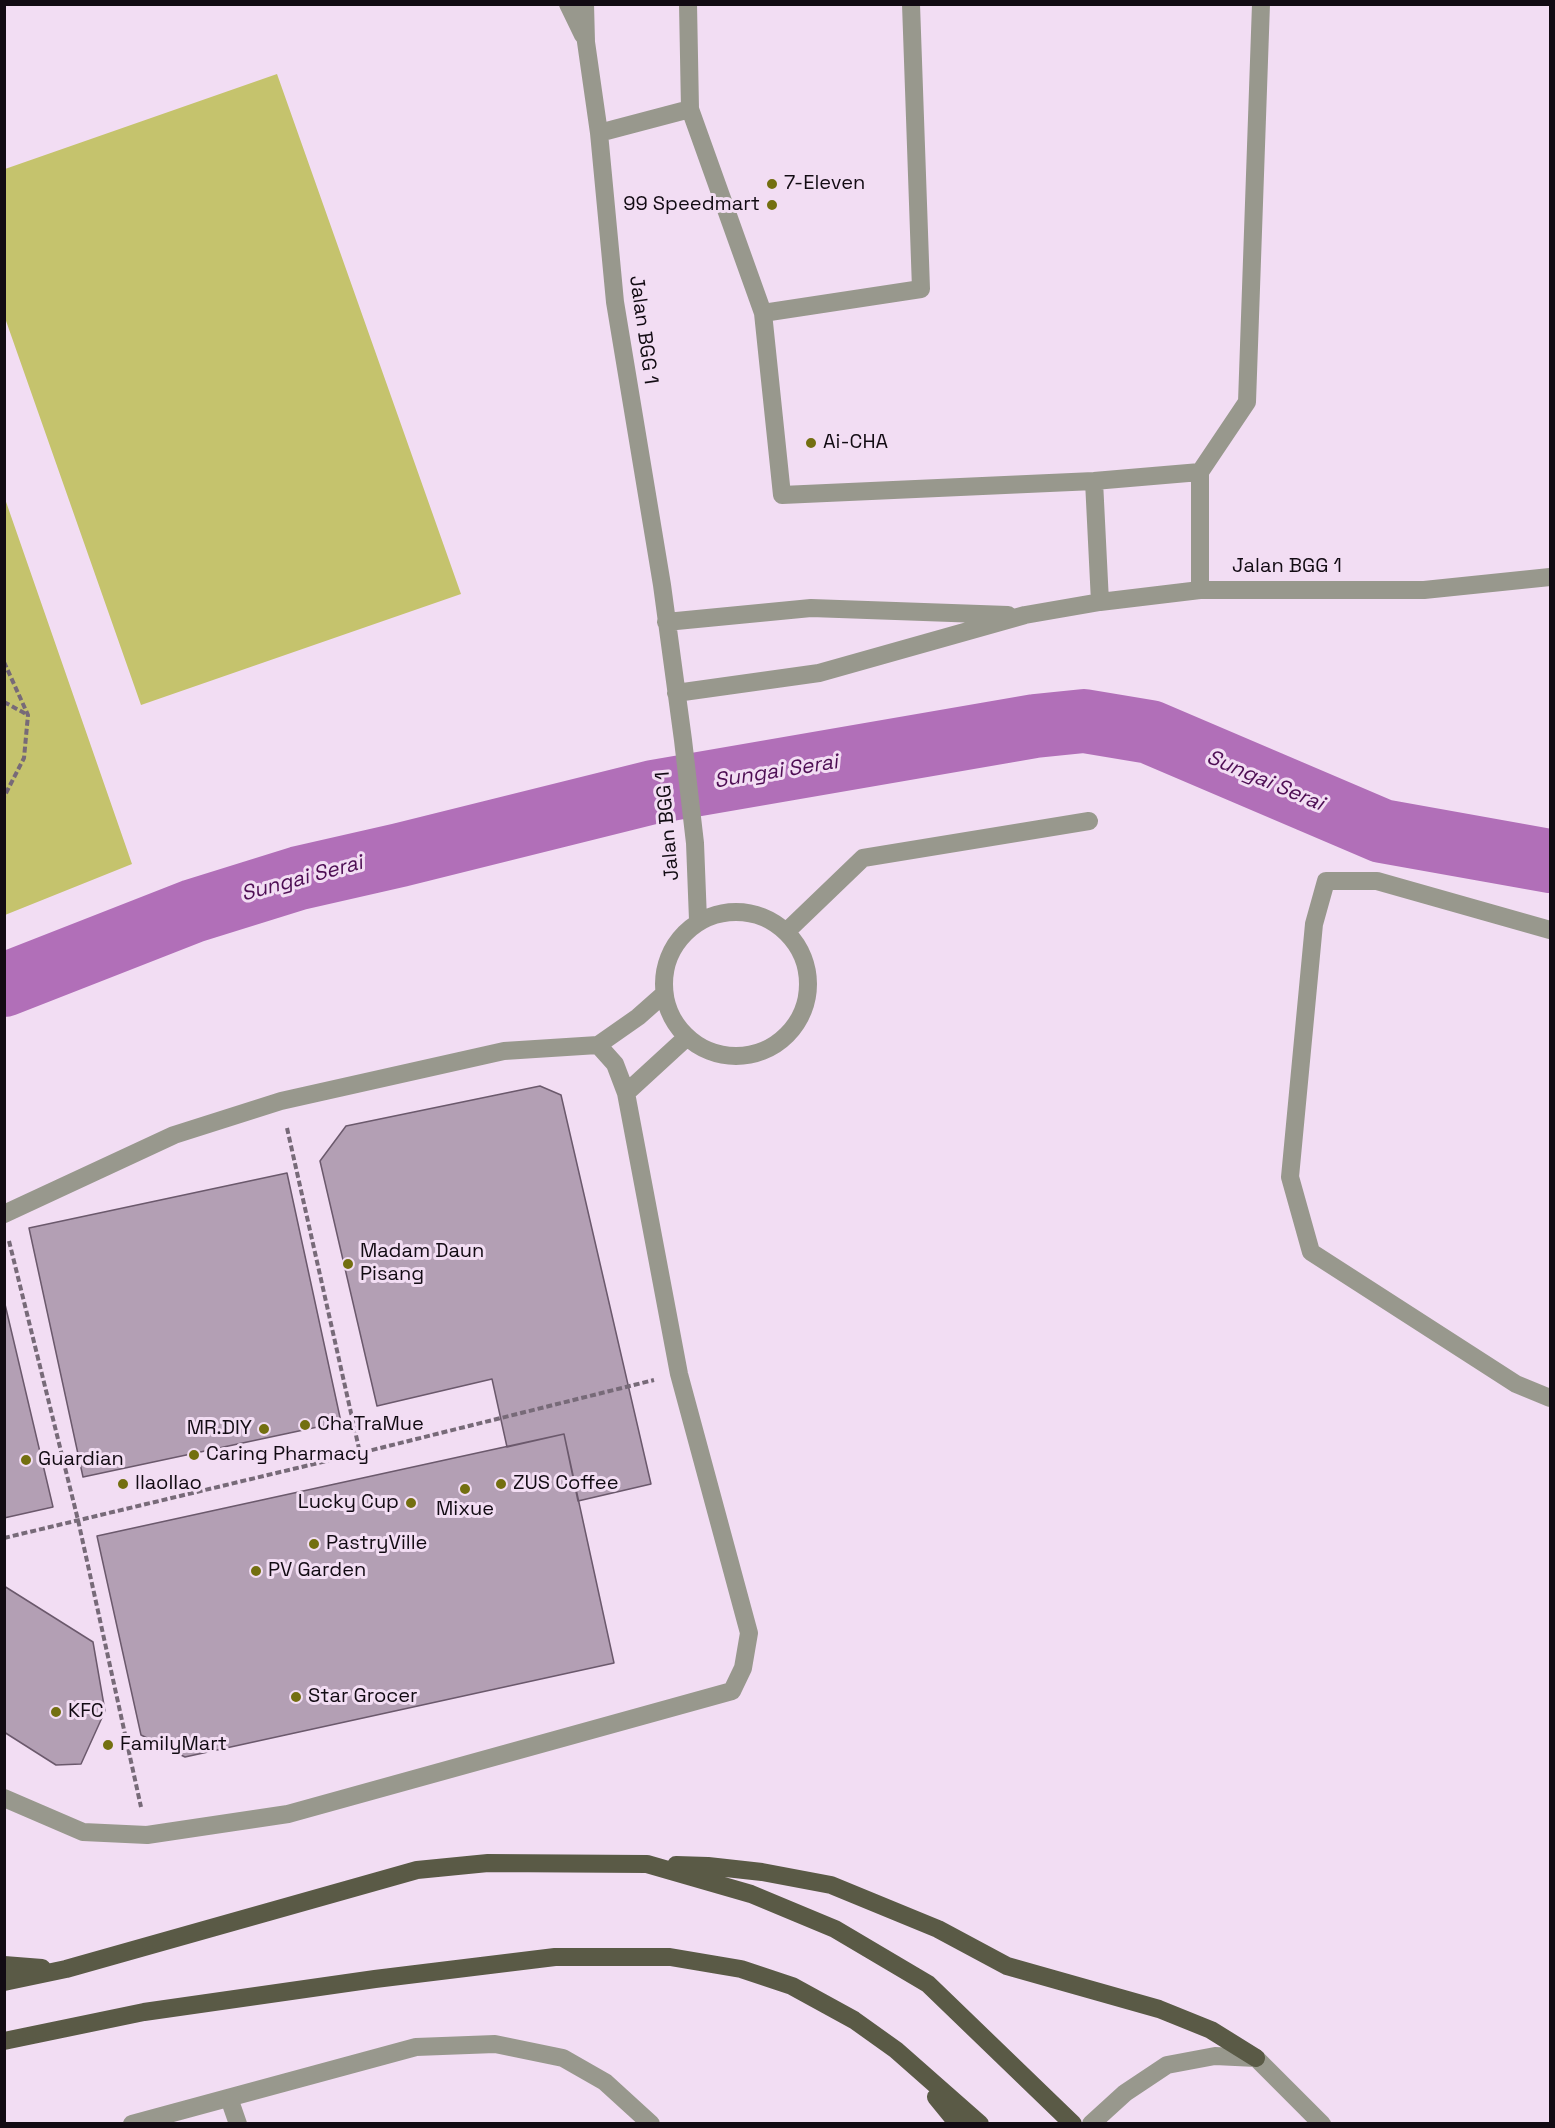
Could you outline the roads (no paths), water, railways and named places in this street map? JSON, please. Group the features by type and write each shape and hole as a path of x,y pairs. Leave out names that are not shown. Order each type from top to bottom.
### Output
{"main road":[{"path":"4,1982 66,1969 417,1870 488,1863 708,1866 831,1885 938,1929 1006,1966 1159,2008 1211,2030 1256,2058"},
{"path":"647,1864 752,1894 835,1929 928,1983 1073,2124"},
{"path":"4,2041 155,2010 544,1958 670,1957 741,1969 792,1986 854,2020 896,2050 980,2124"},
{"path":"4,1965 66,1969"},
{"path":"4,2034 32,2035"},
{"path":"896,2050 958,2124"}],"street":[{"name":"Jalan BGG 1","path":"568,4 586,42"},
{"name":"Jalan BGG 1","path":"585,4 586,42 599,133 615,302 662,585 683,740 695,843 698,920"},
{"path":"688,4 690,109 764,313 782,495 1094,481 1200,472"},
{"path":"764,313 921,289 911,4"},
{"path":"1200,590 1200,472 1247,402 1261,4"},
{"path":"599,133 690,109"},
{"path":"1094,481 1100,602"},
{"name":"Jalan BGG 1","path":"676,693 819,673 1024,615 1100,602 1200,590 1425,590 1551,577"},
{"name":"Jalan BGG 1","path":"666,622 811,608 1024,615"},
{"path":"786,932 863,858 1089,821"},
{"path":"1551,930 1377,881 1326,881 1314,924 1290,1178 1311,1252 1516,1384 1551,1398"},
{"path":"728,912 753,913 776,923 795,940 806,962 810,987 804,1012 790,1033 770,1048 746,1056 712,1053 687,1038 671,1016 664,994 664,971 671,951 698,920 728,912"},
{"path":"4,1214 174,1135 281,1101 504,1051 598,1045 638,1017 664,994"},
{"path":"626,1094 687,1038"},
{"path":"4,1798 83,1832 147,1835 288,1814 732,1691 742,1668 749,1633 679,1374 626,1094 615,1064 598,1045"},
{"path":"132,2124 416,2047 495,2044 564,2058 605,2082 651,2124"},
{"path":"1091,2124 1125,2092 1167,2065 1215,2056 1256,2058 1322,2124"},
{"path":"229,2098 238,2124"}],"waterway":[{"name":"Sungai Serai","path":"4,985 193,911 299,878 653,792 1035,726 1084,721 1150,732 1382,831 1550,861"}],"place":[{"name":"7-Eleven","path":"772,184"},
{"name":"99 Speedmart","path":"772,205"},
{"name":"Ai-CHA","path":"811,443"},
{"name":"Madam Daun Pisang","path":"348,1264"},
{"name":"ChaTraMue","path":"305,1425"},
{"name":"MR.DIY","path":"264,1429"},
{"name":"Caring Pharmacy","path":"194,1455"},
{"name":"Guardian","path":"26,1460"},
{"name":"llaoIIao","path":"123,1484"},
{"name":"ZUS Coffee","path":"501,1484"},
{"name":"Mixue","path":"465,1489"},
{"name":"Lucky Cup","path":"411,1503"},
{"name":"PastryVille","path":"314,1544"},
{"name":"PV Garden","path":"256,1571"},
{"name":"Star Grocer","path":"296,1697"},
{"name":"KFC","path":"56,1712"},
{"name":"FamilyMart","path":"108,1745"}]}
